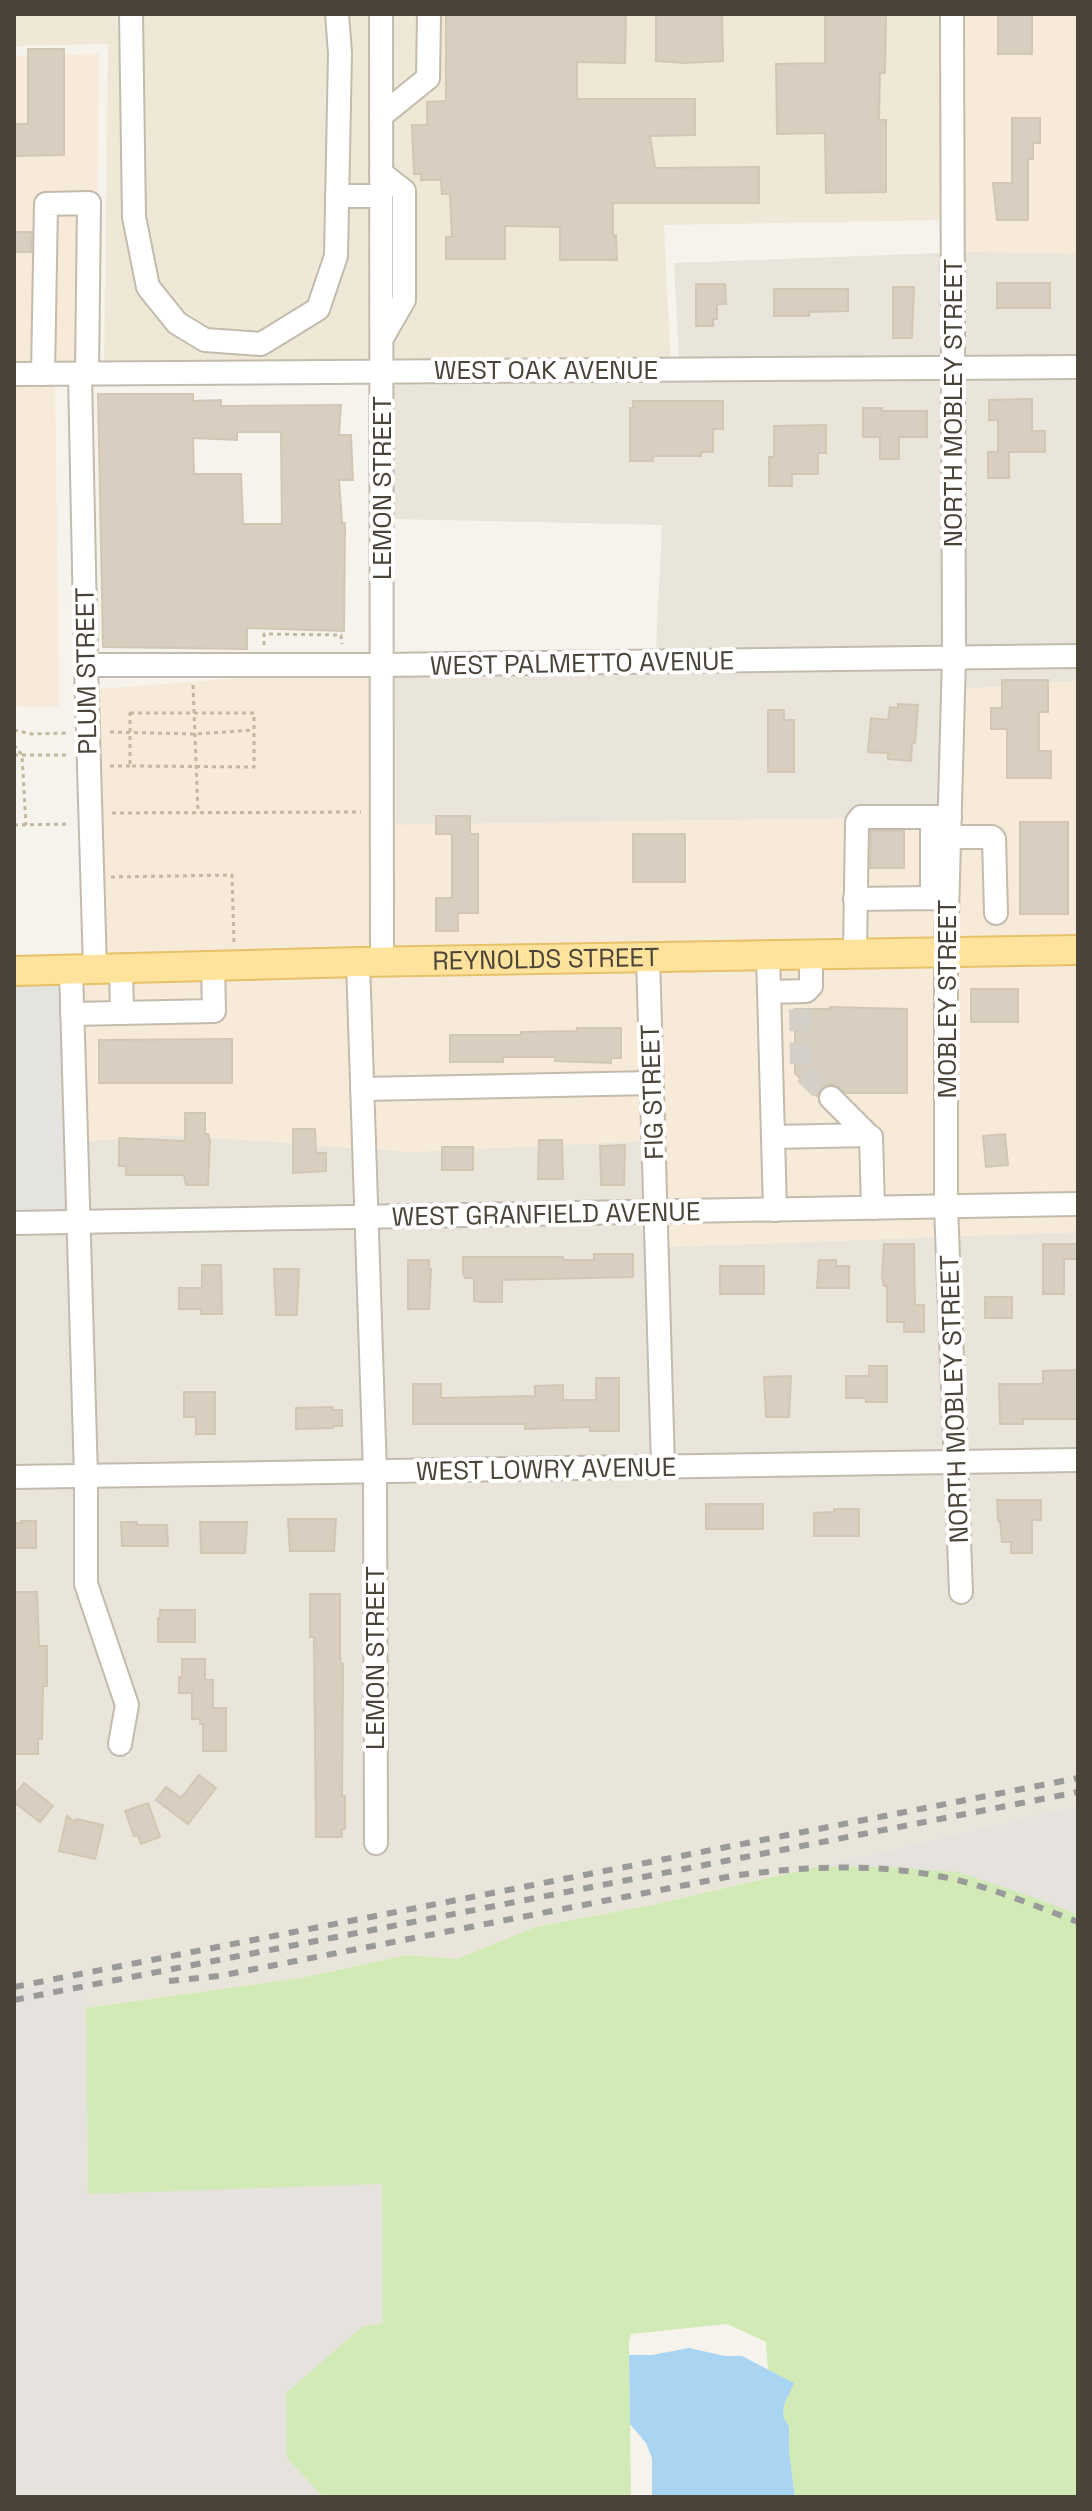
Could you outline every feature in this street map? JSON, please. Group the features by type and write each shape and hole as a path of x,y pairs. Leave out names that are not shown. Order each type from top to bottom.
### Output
{"main road":[{"name":"REYNOLDS STREET","path":"14,971 1078,950"}],"street":[{"path":"131,14 134,217 148,287 177,323 205,340 261,344 318,309 336,256 340,53 337,14"},
{"name":"LEMON STREET","path":"376,1843 375,1473 362,1089 383,665 381,14"},
{"path":"381,116 428,78 429,14"},
{"name":"NORTH MOBLEY STREET","path":"951,793 954,658 952,14"},
{"path":"381,173 404,191 404,300 382,339"},
{"path":"337,196 381,196"},
{"name":"PLUM STREET","path":"43,374 46,204 89,203 84,374 86,665 96,969 72,1014 86,1476"},
{"name":"WEST OAK AVENUE","path":"14,374 1078,367"},
{"name":"WEST PALMETTO AVENUE","path":"86,665 383,665 1078,656"},
{"name":"MOBLEY STREET","path":"946,1206 946,951 940,899 944,823 951,793"},
{"path":"855,953 857,822 861,817 944,823 992,837 996,913"},
{"path":"855,899 940,899"},
{"path":"768,954 775,1210"},
{"path":"769,992 800,1000 811,986 811,954"},
{"name":"FIG STREET","path":"648,957 663,1466"},
{"path":"72,1014 214,1011 213,966"},
{"path":"96,969 122,1013"},
{"path":"362,1089 652,1083"},
{"path":"831,1098 871,1137 873,1208"},
{"path":"773,1137 868,1135"},
{"name":"WEST GRANFIELD AVENUE","path":"14,1223 1078,1204"},
{"name":"NORTH MOBLEY STREET","path":"946,1206 961,1592"},
{"name":"WEST LOWRY AVENUE","path":"14,1477 1078,1460"},
{"path":"86,1476 86,1584 127,1705 120,1744"}],"path":[{"path":"264,646 264,634 341,635 343,655"},
{"path":"192,665 198,813"},
{"path":"130,713 254,713 254,730 254,767 130,766 130,713"},
{"path":"14,730 32,734 195,734 254,730"},
{"path":"14,745 22,755 26,825"},
{"path":"14,825 110,823 110,813 371,812"},
{"path":"111,877 232,875 234,944"}],"shaded area":[{"path":"14,14 952,14 952,220 664,225 671,369 104,374 108,44 14,46"},
{"path":"962,14 1078,14 1078,254 962,252"},
{"path":"99,54 95,363 14,363 14,56"},
{"path":"962,252 1078,254 1078,356 962,356"},
{"path":"942,253 942,356 679,358 674,263"},
{"path":"1078,378 1078,645 964,647 962,379"},
{"path":"942,379 944,647 656,650 662,525 393,519 392,382"},
{"path":"14,385 55,385 59,707 14,706"},
{"path":"1078,667 1078,681 963,689 964,669"},
{"path":"944,669 940,817 396,825 395,676"},
{"path":"349,670 350,676 373,676 372,950 99,957 97,689"},
{"path":"393,676 396,825 940,817 936,940 392,950"},
{"path":"1078,681 1078,939 956,940 963,689"},
{"path":"1078,961 1078,1232 957,1236 956,962"},
{"path":"936,963 938,1237 667,1247 658,968"},
{"path":"638,968 643,1141 409,1152 375,1149 368,973"},
{"path":"71,969 78,1222 14,1223 14,971"},
{"path":"348,973 355,1148 178,1135 85,1141 81,980"},
{"path":"178,1135 355,1148 365,1461 95,1465 85,1141"},
{"path":"643,1141 653,1456 385,1461 375,1149 409,1152"},
{"path":"65,1142 76,1465 14,1466 14,1145"},
{"path":"1078,1232 1078,1449 966,1450 957,1236"},
{"path":"938,1237 946,1450 673,1455 667,1247"},
{"path":"1078,1471 1078,1805 652,1905 535,1927 457,1959 407,1955 301,1978 86,2008 85,1976 14,1990 14,1488 76,1487 117,1706 109,1752 128,1757 137,1707 96,1582 96,1487 365,1484 366,1853 385,1854 385,1483 947,1473 953,1604 972,1602 967,1472"},
{"path":"1078,1805 1078,1915 1039,1899 888,1867 815,1867"},
{"path":"86,1976 88,2193 382,2183 383,2323 287,2458 323,2497 14,2497 14,1990"}],"green space":[{"path":"815,1867 888,1867 957,1872 1078,1915 1078,2497 795,2497 789,2426 783,2415 793,2383 768,2370 766,2342 727,2324 631,2334 631,2497 323,2497 287,2458 286,2393 362,2327 383,2323 382,2184 88,2194 86,2008 301,1978 407,1955 457,1959 535,1927 652,1905"}],"water":[{"path":"689,2348 725,2356 742,2356 794,2383 783,2415 789,2426 795,2497 652,2497 652,2458 646,2443 630,2424 629,2355 652,2355"}],"building":[{"path":"446,14 626,14 625,63 577,62 577,99 695,99 695,135 650,136 655,168 759,167 759,203 613,203 617,260 560,260 560,227 505,226 505,259 446,259 446,237 452,237 450,194 442,194 441,180 421,180 421,174 414,174 412,125 427,125 427,102 446,101"},
{"path":"656,14 722,14 723,61 656,61"},
{"path":"825,14 886,14 885,73 880,73 879,120 886,120 886,192 826,193 825,133 777,134 776,64 825,63"},
{"path":"998,14 1032,14 1032,54 998,54"},
{"path":"28,49 64,49 64,155 14,156 14,124 28,124"},
{"path":"1012,118 1040,118 1040,143 1033,143 1033,159 1028,159 1028,220 997,220 993,183 1012,183"},
{"path":"14,232 32,232 31,252 14,252"},
{"path":"997,283 1050,283 1050,308 997,308"},
{"path":"696,284 725,284 726,304 717,304 717,319 713,319 713,326 696,326"},
{"path":"893,287 914,287 912,338 893,338"},
{"path":"774,289 848,289 848,311 774,316"},
{"path":"98,394 193,394 193,401 221,400 221,406 341,405 339,435 351,435 353,480 339,480 342,523 345,523 344,631 247,628 247,649 103,647","holes":["237,432 281,432 282,524 243,524 241,474 194,474 193,438 237,440"]},
{"path":"1032,399 1032,431 1045,431 1045,452 1009,452 1009,478 988,478 988,452 998,452 998,420 989,420 989,400"},
{"path":"633,401 723,401 723,429 713,429 713,452 701,452 701,456 653,456 653,461 630,461 630,408 633,408"},
{"path":"863,408 927,411 927,437 899,437 899,459 880,459 880,437 863,437"},
{"path":"826,425 826,453 818,453 818,474 792,474 792,486 769,486 769,457 774,457 774,426"},
{"path":"1002,680 1048,680 1048,712 1039,712 1039,751 1051,751 1051,778 1007,778 1007,729 991,729 991,708 1002,708"},
{"path":"898,704 918,705 911,761 888,759 888,753 868,752 871,718 888,720 890,707 898,708"},
{"path":"768,710 784,710 784,720 794,720 794,772 768,772"},
{"path":"436,816 470,816 470,834 478,834 478,913 458,913 458,931 436,931 436,898 452,898 452,834 436,834"},
{"path":"1020,822 1068,822 1068,914 1020,914"},
{"path":"871,831 904,831 904,868 870,868"},
{"path":"633,834 685,834 685,882 633,882"},
{"path":"971,989 1018,989 1018,1022 971,1022"},
{"path":"795,1009 907,1009 907,1093 846,1093 828,1084 817,1096 795,1073"},
{"path":"577,1028 621,1028 621,1058 611,1058 611,1063 555,1061 555,1057 503,1057 503,1062 450,1062 450,1035 521,1035 521,1032 577,1031"},
{"path":"232,1039 232,1083 99,1083 99,1040"},
{"path":"185,1113 205,1113 205,1134 208,1134 210,1141 208,1185 186,1185 184,1175 126,1175 126,1166 119,1166 119,1138 185,1141"},
{"path":"293,1129 315,1129 316,1153 326,1153 326,1171 293,1173"},
{"path":"1005,1134 1008,1165 986,1167 983,1136"},
{"path":"539,1140 562,1140 563,1179 538,1179"},
{"path":"625,1145 624,1185 601,1185 600,1146"},
{"path":"442,1147 473,1147 473,1170 442,1170"},
{"path":"884,1244 914,1244 915,1305 924,1305 924,1332 904,1332 904,1322 887,1322 887,1286 884,1286 882,1277"},
{"path":"1043,1244 1077,1244 1077,1259 1064,1259 1064,1294 1043,1294"},
{"path":"594,1254 633,1254 633,1277 502,1280 502,1302 483,1302 474,1301 474,1278 465,1278 463,1273 463,1257 594,1260"},
{"path":"408,1260 429,1260 429,1309 408,1309"},
{"path":"819,1260 836,1260 836,1266 849,1266 849,1288 817,1288"},
{"path":"202,1265 221,1265 222,1314 201,1314 201,1309 179,1309 179,1288 202,1288"},
{"path":"720,1266 764,1266 764,1294 720,1294"},
{"path":"274,1269 299,1269 297,1315 276,1315"},
{"path":"985,1297 1012,1297 1012,1318 985,1318"},
{"path":"869,1366 887,1366 887,1402 846,1398 846,1376 869,1376"},
{"path":"1078,1370 1078,1419 1023,1419 1023,1424 1000,1424 999,1384 1043,1384 1043,1371"},
{"path":"791,1376 789,1417 766,1417 764,1377"},
{"path":"596,1378 619,1378 619,1431 590,1431 590,1427 525,1429 525,1424 413,1424 413,1384 441,1384 441,1398 535,1396 535,1386 563,1385 563,1400 596,1400"},
{"path":"184,1392 215,1392 215,1434 196,1434 196,1417 184,1417"},
{"path":"333,1407 333,1410 342,1410 342,1426 296,1429 296,1408"},
{"path":"997,1500 1041,1500 1041,1520 1032,1520 1032,1553 1011,1553 1011,1542 1002,1542"},
{"path":"706,1504 763,1504 763,1529 706,1529"},
{"path":"834,1509 859,1509 859,1536 814,1536 814,1513 834,1512"},
{"path":"288,1519 336,1519 334,1551 290,1551"},
{"path":"36,1521 36,1548 14,1548 14,1523"},
{"path":"121,1522 167,1525 168,1546 122,1546"},
{"path":"200,1522 247,1522 245,1553 201,1553"},
{"path":"14,1592 37,1592 39,1646 47,1646 47,1686 43,1686 42,1739 38,1739 38,1754 14,1754"},
{"path":"310,1594 340,1594 342,1796 345,1796 345,1829 342,1829 342,1837 316,1837 314,1637 310,1637"},
{"path":"160,1610 195,1610 195,1642 158,1642"},
{"path":"182,1659 205,1659 205,1680 213,1680 213,1708 226,1708 226,1751 203,1751 203,1724 200,1724 200,1719 192,1719 192,1693 179,1693"},
{"path":"199,1775 216,1788 188,1824 156,1800 166,1787 181,1798"},
{"path":"24,1783 53,1806 40,1822 14,1802 14,1796"},
{"path":"148,1803 160,1837 141,1844 138,1835 134,1836 125,1811"},
{"path":"67,1816 75,1822 76,1819 103,1825 95,1859 59,1851"}],"tunnel":[{"path":"800,1009 801,1070 831,1098"}],"railway":[{"path":"14,1987 1078,1778"},
{"path":"14,2000 1078,1792"},
{"path":"169,1981 219,1976 732,1876 788,1870 873,1868 929,1874 988,1889 1078,1922"}]}
